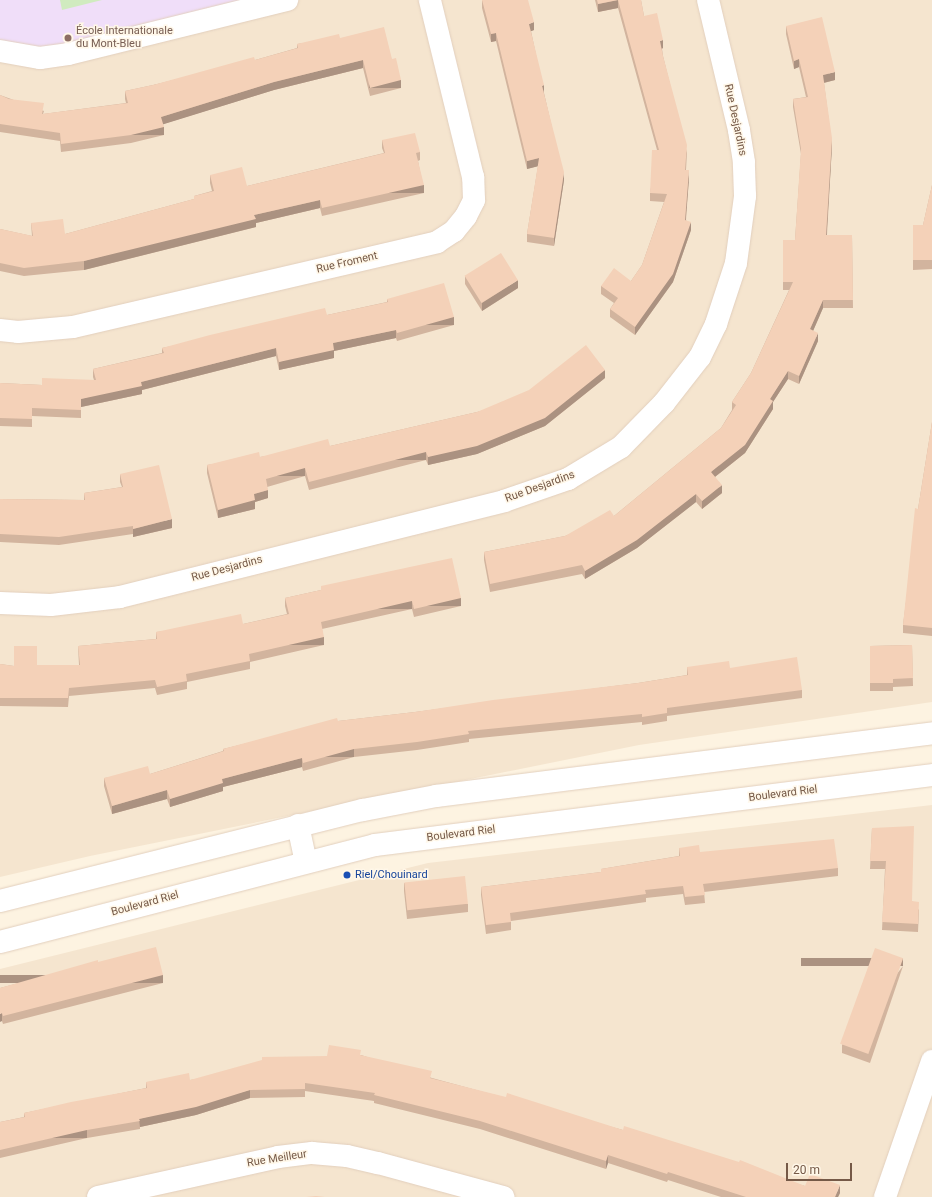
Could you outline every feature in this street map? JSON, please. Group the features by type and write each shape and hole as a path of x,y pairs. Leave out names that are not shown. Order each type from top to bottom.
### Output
{"street":[{"path":"0,51 40,58 68,54 287,0"},
{"name":"Rue Froment","path":"0,330 25,332 73,328 437,242 454,231 466,216 474,200 473,177 430,0"},
{"name":"Rue Desjardins","path":"0,603 51,605 120,597 504,501 568,479 621,447 664,404 700,356 716,324 736,263 744,204 744,162 739,130 708,0"},
{"path":"0,901 298,825 436,796 932,733"},
{"name":"Boulevard Riel","path":"0,942 375,845 444,835 932,775"},
{"path":"298,825 306,862"},
{"path":"885,1197 932,1061"},
{"name":"Rue Meilleur","path":"98,1197 278,1157 312,1153 347,1156 378,1163 503,1197"}],"shaded area":[{"path":"0,0 932,0 932,702 639,745 90,856 0,877"},
{"name":"École Internationale du Mont-Bleu","path":"0,0 287,0 68,54 0,51"},
{"path":"932,805 932,1197 0,1197 0,969 428,863"}],"green space":[{"path":"60,0 102,0 62,10"}],"building":[{"path":"482,0 528,0 534,22 529,24 544,85 542,86 564,172 554,238 527,234 539,158 527,161 496,33 491,34"},
{"path":"597,0 618,0 598,4"},
{"path":"618,0 641,0 644,16 657,13 663,40 660,41 663,56 687,145 685,170 689,170 685,220 691,222 673,274 635,327 610,309 618,298 601,286 614,268 631,281 642,265 667,194 650,193 652,150 659,150"},
{"path":"822,17 835,72 823,75 832,138 826,235 852,235 853,300 823,300 810,329 818,333 799,376 788,371 770,399 773,401 745,445 711,472 722,485 702,501 696,494 637,540 585,571 582,565 490,584 484,552 565,536 610,510 614,516 721,428 736,405 732,402 751,373 793,282 783,282 783,240 795,240 801,149 793,99 808,97 799,59 794,61 786,26"},
{"path":"384,27 392,59 396,58 401,80 370,88 363,60 274,82 161,117 164,127 131,135 61,144 60,133 0,124 0,95 9,99 44,103 42,114 128,103 125,91 153,85 254,57 255,60 298,48 297,44 339,34 340,38"},
{"path":"415,133 420,152 416,153 424,185 322,208 320,200 254,215 256,219 84,261 24,268 0,263 0,229 33,236 31,223 63,219 65,234 194,199 194,196 214,191 210,175 242,167 247,186 385,153 382,140"},
{"path":"932,185 932,260 913,260 913,225 923,225"},
{"path":"501,253 518,280 481,303 465,276"},
{"path":"444,283 454,317 397,333 396,330 333,343 334,350 279,362 276,348 141,382 142,386 81,399 81,410 32,408 32,419 0,418 0,383 42,385 42,378 96,380 93,369 164,353 162,348 325,308 327,315 388,302 387,299"},
{"path":"586,345 605,370 545,418 477,446 428,457 426,452 309,482 305,468 266,479 268,490 254,494 255,500 218,510 207,465 259,452 260,457 328,439 330,446 477,412 529,390"},
{"path":"932,422 932,628 903,625 915,508 918,509"},
{"path":"159,465 172,519 133,529 133,526 59,537 0,534 0,499 85,500 84,493 123,487 120,474"},
{"path":"452,558 461,598 414,609 412,601 321,622 324,637 249,654 250,661 186,674 187,681 157,687 155,680 69,688 68,698 0,698 0,664 14,666 14,646 37,646 37,665 80,665 78,646 157,639 156,632 241,614 243,624 289,614 285,598 321,590 321,586"},
{"path":"912,645 913,678 893,679 893,683 870,683 870,646"},
{"path":"797,657 802,690 667,708 667,713 642,717 642,714 468,731 469,734 417,742 354,749 303,763 302,758 222,779 223,783 170,799 167,790 112,806 104,778 148,766 150,774 224,751 223,749 337,718 338,721 415,712 493,700 638,683 688,675 687,667 729,661 730,668"},
{"path":"914,826 912,901 919,902 918,924 882,922 886,861 870,861 872,828"},
{"path":"834,839 838,868 703,884 705,895 685,897 683,886 645,890 646,894 510,913 511,922 486,925 481,887 601,872 601,869 680,856 679,848 699,845 700,852"},
{"path":"465,876 468,904 407,910 404,882"},
{"path":"156,947 163,975 3,1016 2,1013 0,1014 0,988 98,960 98,962"},
{"path":"875,948 903,958 868,1054 840,1044"},
{"path":"329,1045 361,1050 360,1055 432,1071 430,1078 506,1097 507,1093 623,1130 624,1126 739,1162 740,1160 805,1186 810,1174 840,1185 835,1197 746,1197 668,1172 667,1174 608,1155 606,1161 480,1121 374,1095 375,1093 305,1083 305,1089 250,1090 196,1107 139,1119 140,1121 87,1130 0,1150 0,1122 25,1117 24,1113 71,1102 147,1088 146,1082 189,1073 190,1080 262,1060 262,1057 327,1056"}],"place":[{"name":"École Internationale du Mont-Bleu","path":"68,38"},
{"name":"Riel/Chouinard","path":"347,875"}]}
